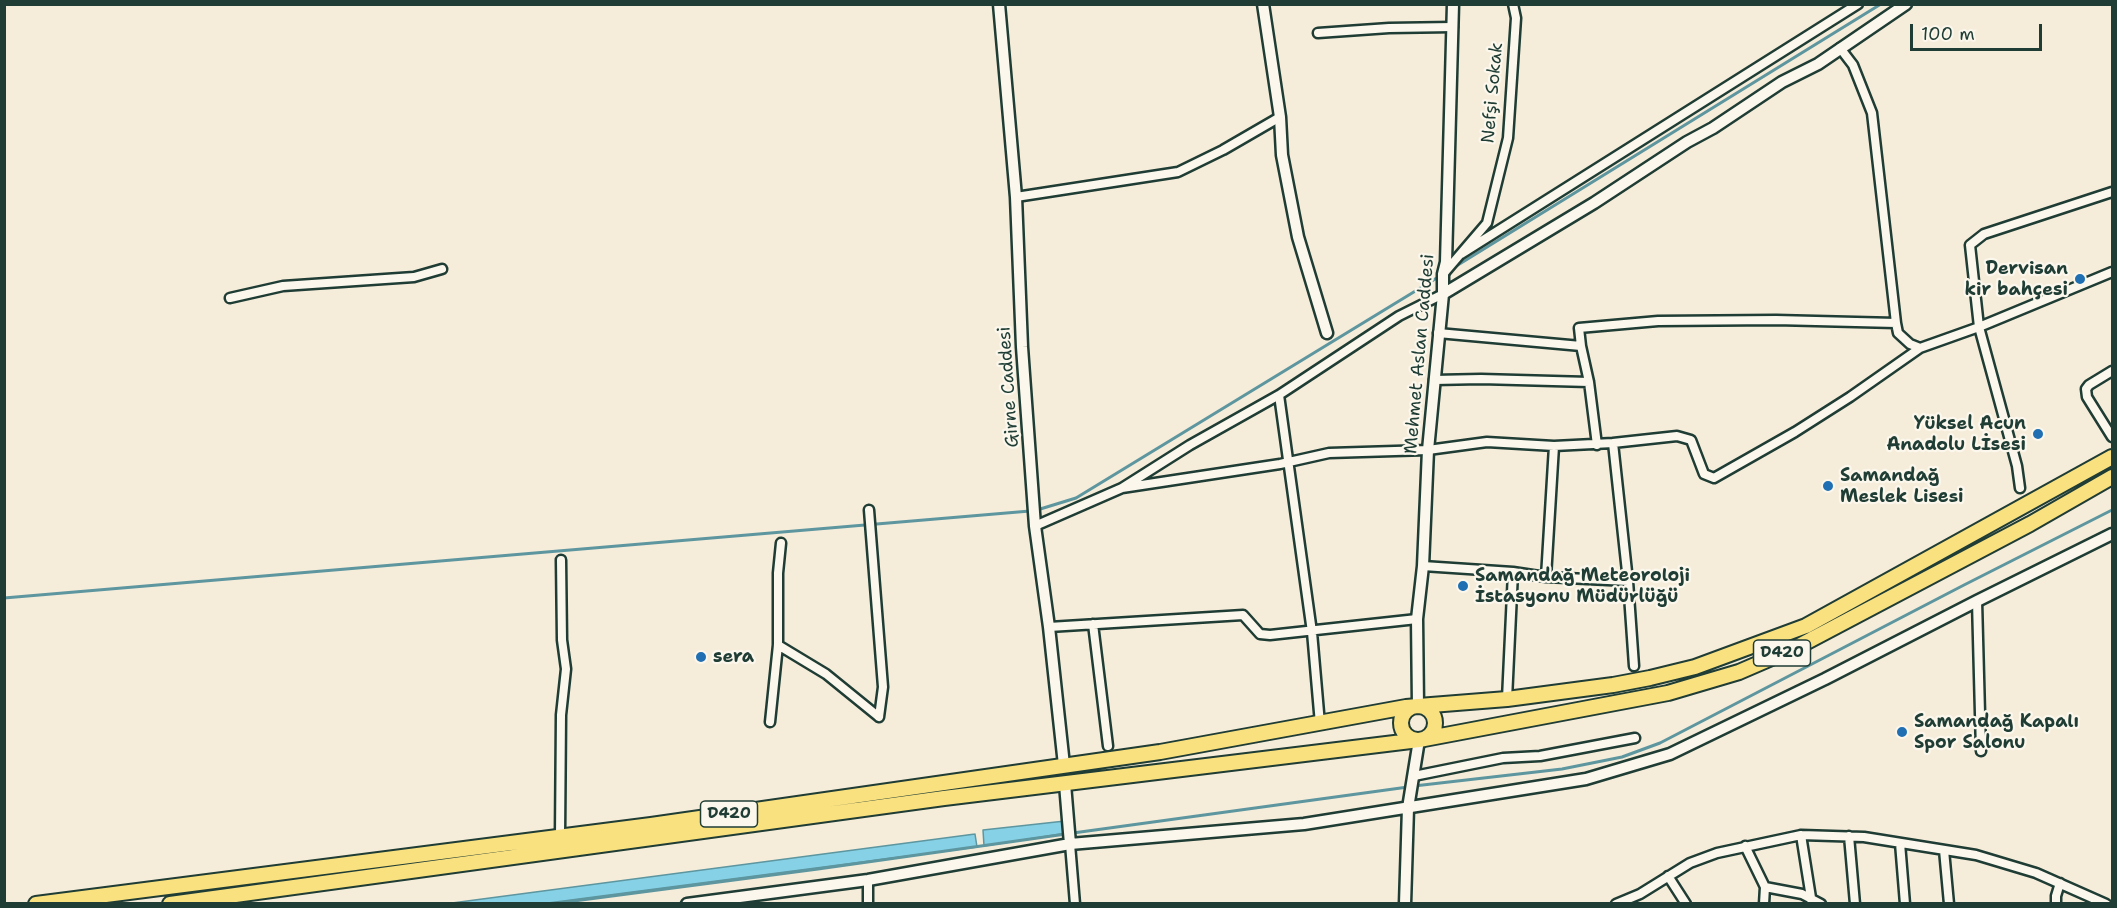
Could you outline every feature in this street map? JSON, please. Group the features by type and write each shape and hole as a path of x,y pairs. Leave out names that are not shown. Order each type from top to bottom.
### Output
{"main road":[{"name":"D420","path":"36,903 560,836 1160,752 1418,705 1506,699 1613,685 1661,675 1695,667 1806,626 2112,457"},
{"name":"D420","path":"170,903 932,800 1419,740 1668,693 1738,672 1797,647 2030,524 2112,477"},
{"path":"1418,705 1428,709 1435,722 1429,736 1419,740 1409,737 1402,729 1401,723 1404,713 1418,705"}],"street":[{"name":"Girne Caddesi","path":"999,4 1016,197 1035,526 1064,765"},
{"path":"1263,4 1280,117 1282,155 1299,237 1327,333"},
{"name":"Mehmet Aslan Caddesi","path":"1418,705 1418,619 1428,450 1443,274 1446,262 1453,4"},
{"name":"Nefşi Sokak","path":"1443,274 1487,223 1508,138 1516,18 1513,4"},
{"path":"1461,254 1858,4"},
{"path":"1035,526 1122,488 1190,445 1279,395 1399,316 1443,294 1594,203 1782,82 1818,64 1906,4"},
{"path":"1318,33 1389,28 1453,27"},
{"path":"1840,48 1853,64 1872,113 1898,333 1910,344 1920,348"},
{"path":"1016,197 1178,171 1223,150 1280,117"},
{"path":"2020,488 2017,466 1979,327 1970,245 1984,234 2112,192"},
{"path":"230,298 283,286 414,277 442,269"},
{"path":"1122,488 1289,462 1329,453 1428,450 1487,442 1554,446 1597,445 1677,436 1691,440 1704,474 1714,478 1795,432 1920,348 1979,327 2112,272"},
{"path":"1597,445 1579,328 1658,321 1776,320 1896,323"},
{"path":"1438,333 1581,346"},
{"path":"2112,371 2086,389 2087,397 2112,437"},
{"path":"1434,380 1589,382"},
{"path":"1279,395 1311,632 1320,724"},
{"path":"1613,443 1628,581 1634,666"},
{"path":"1546,577 1554,446"},
{"path":"778,645 826,674 879,717 883,687 869,510"},
{"path":"687,903 868,880 1070,844 1304,824 1586,779 1670,754 1826,680 2112,534"},
{"path":"770,722 778,645 778,573 781,543"},
{"path":"560,836 561,715 566,669 562,640 561,560"},
{"path":"1422,566 1513,572 1546,577 1628,581"},
{"path":"1506,699 1513,572"},
{"path":"1977,601 1981,751"},
{"path":"1049,627 1243,615 1262,635 1311,632 1418,619"},
{"path":"1093,624 1108,746"},
{"path":"1413,776 1503,758 1540,756 1635,738"},
{"path":"1406,903 1408,808 1419,740"},
{"path":"1065,784 1075,903"},
{"path":"1801,835 1812,901"},
{"path":"1616,903 1640,894 1668,876 1717,853 1801,835 1849,836 1976,855 2036,873 2106,903"},
{"path":"1849,836 1855,903"},
{"path":"1900,843 1905,903"},
{"path":"1745,846 1765,887 1764,903"},
{"path":"1944,850 1949,903"},
{"path":"1668,876 1686,903"},
{"path":"868,880 868,903"},
{"path":"2056,903 2060,883"},
{"path":"1765,887 1802,894 1812,901 1821,903"}],"water":[{"path":"1065,821 1067,833 984,846 983,830"},
{"path":"975,834 977,847 548,903 452,903"}],"waterway":[{"path":"1453,268 1881,4"},
{"path":"1037,510 1076,498 1440,276"},
{"path":"1414,786 1562,769 1622,757 1660,743 2112,510"},
{"path":"4,598 1030,511"},
{"path":"1073,833 1408,787"},
{"path":"551,904 1066,834"}],"place":[{"name":"Dervisan kir bahçesi","path":"2080,279"},
{"name":"Yüksel Acun Anadolu Lİsesi","path":"2038,434"},
{"name":"Samandağ Meslek Lisesi","path":"1828,486"},
{"name":"Samandağ Meteoroloji İstasyonu Müdürlüğü","path":"1463,586"},
{"name":"sera","path":"701,657"},
{"name":"Samandağ Kapalı Spor Salonu","path":"1902,732"}]}
